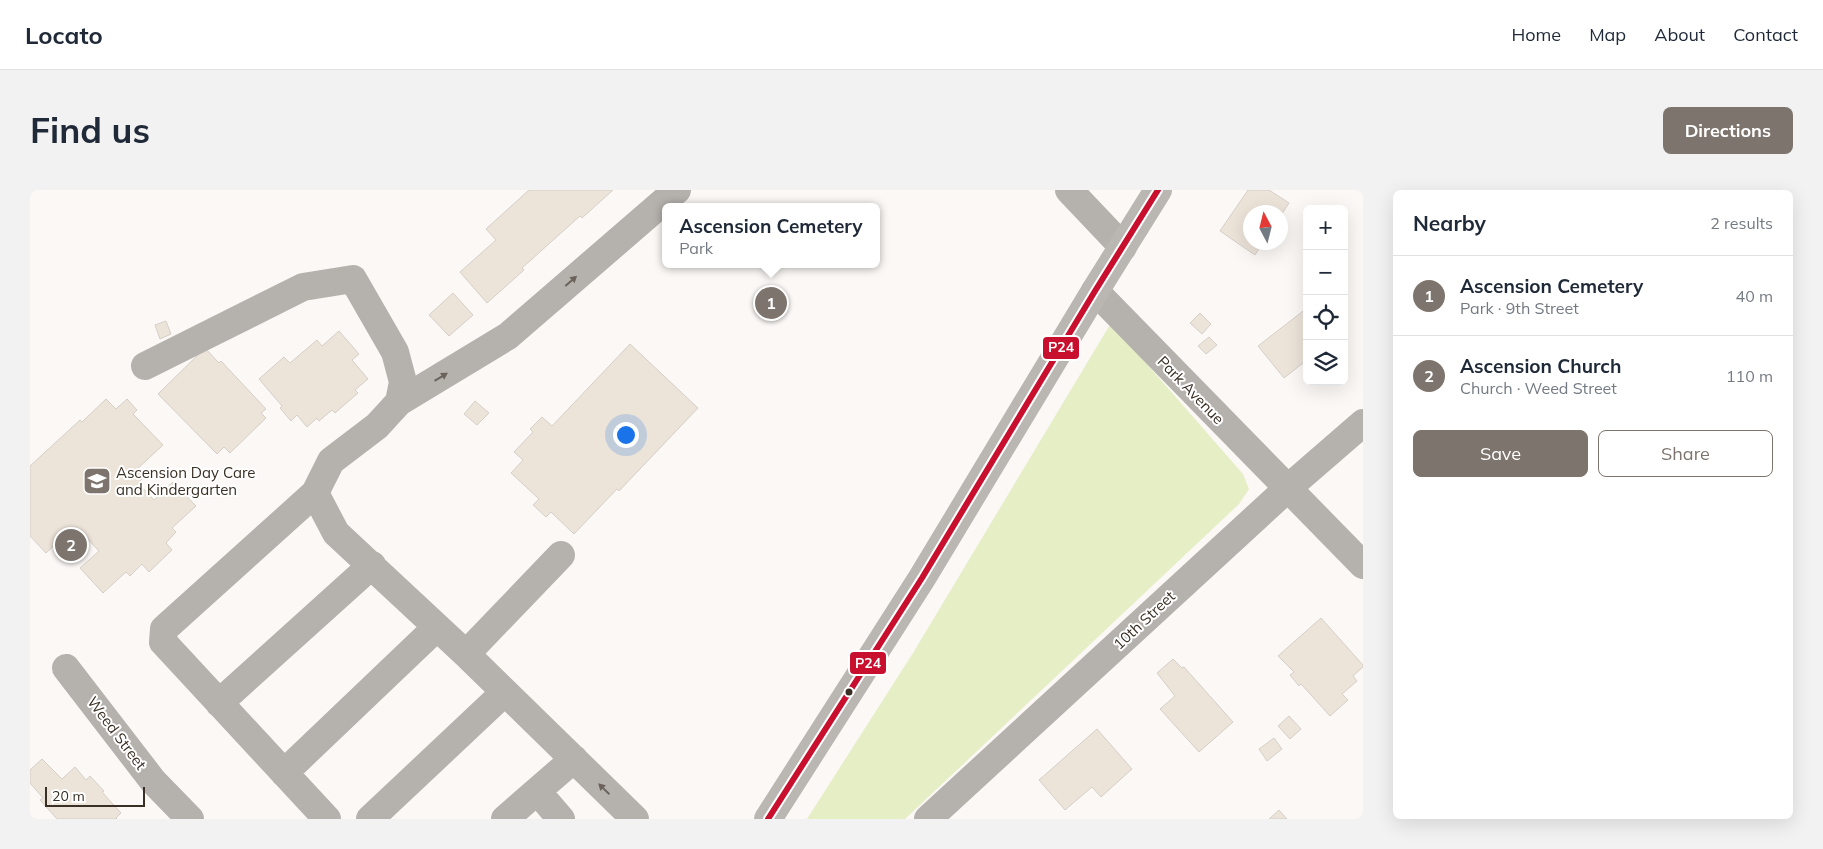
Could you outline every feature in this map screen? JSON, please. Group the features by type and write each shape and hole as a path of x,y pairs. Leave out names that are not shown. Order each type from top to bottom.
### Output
{"main road":[{"path":"768,819 922,578 1158,190"}],"street":[{"path":"327,819 163,642 164,629 315,493 331,461 377,426 399,402 508,336 677,190"},
{"path":"1069,190 1123,247"},
{"path":"145,366 302,287 353,278 395,352 404,382 399,402"},
{"name":"Park Avenue","path":"1095,291 1363,565"},
{"name":"10th Street","path":"928,819 1288,488 1363,422"},
{"path":"315,493 336,533 438,627 635,819"},
{"path":"466,654 561,555"},
{"path":"219,703 372,565"},
{"path":"284,773 438,627"},
{"name":"Weed Street","path":"66,668 153,781 190,819"},
{"path":"370,819 505,692"},
{"path":"505,819 574,760"},
{"path":"537,792 561,819"}],"green space":[{"path":"1111,323 1243,474 1249,489 1239,504 905,819 807,819 913,653"}],"building":[{"path":"529,190 613,190 582,218 580,216 522,268 524,270 487,303 460,272 496,240 486,229"},
{"path":"1248,190 1269,190 1289,203 1288,205 1243,205 1243,247 1220,231"},
{"path":"1248,250 1258,250 1255,255"},
{"path":"453,293 473,315 449,336 429,315"},
{"path":"1303,311 1303,363 1284,378 1258,346"},
{"path":"1200,313 1211,324 1202,334 1190,323"},
{"path":"166,321 171,334 160,339 155,325"},
{"path":"339,331 359,354 352,360 368,379 355,390 358,393 335,413 332,410 319,421 317,418 307,427 297,415 291,421 280,408 282,406 259,379 284,357 290,363 317,340 322,346"},
{"path":"1209,337 1217,345 1206,354 1198,346"},
{"path":"630,344 698,408 619,491 617,489 574,534 551,512 546,517 533,505 539,499 511,473 523,460 514,452 533,432 530,429 542,417 552,426"},
{"path":"205,348 219,363 221,361 266,409 261,413 266,418 230,453 224,447 217,454 158,394"},
{"path":"106,399 116,409 127,399 137,410 133,414 163,445 136,470 143,478 138,483 154,500 173,482 196,506 172,528 176,532 166,543 172,550 149,572 142,564 130,576 126,572 103,593 80,568 99,551 82,533 78,536 71,530 46,553 30,536 30,466"},
{"path":"475,401 489,413 477,425 464,414"},
{"path":"1321,618 1363,665 1353,676 1357,681 1342,694 1348,700 1330,716 1301,684 1299,686 1290,675 1294,672 1278,656"},
{"path":"1173,659 1182,668 1184,667 1233,722 1199,752 1160,709 1175,696 1157,673"},
{"path":"1289,716 1301,729 1290,739 1278,726"},
{"path":"1097,729 1132,769 1101,797 1092,787 1065,810 1039,780"},
{"path":"1274,738 1282,749 1267,761 1259,749"},
{"path":"42,759 62,779 75,767 86,780 90,776 121,813 117,819 57,819 40,800 43,798 30,783 30,770"},
{"path":"1279,810 1287,819 1269,819"}],"transit line":[{"name":"P24","path":"768,819 922,578 1158,190"}],"place":[{"name":"Ascension Cemetery","path":"771,303"},
{"name":"Ascension Day Care and Kindergarten","path":"97,481"},
{"name":"Ascension Church","path":"71,545"}]}
